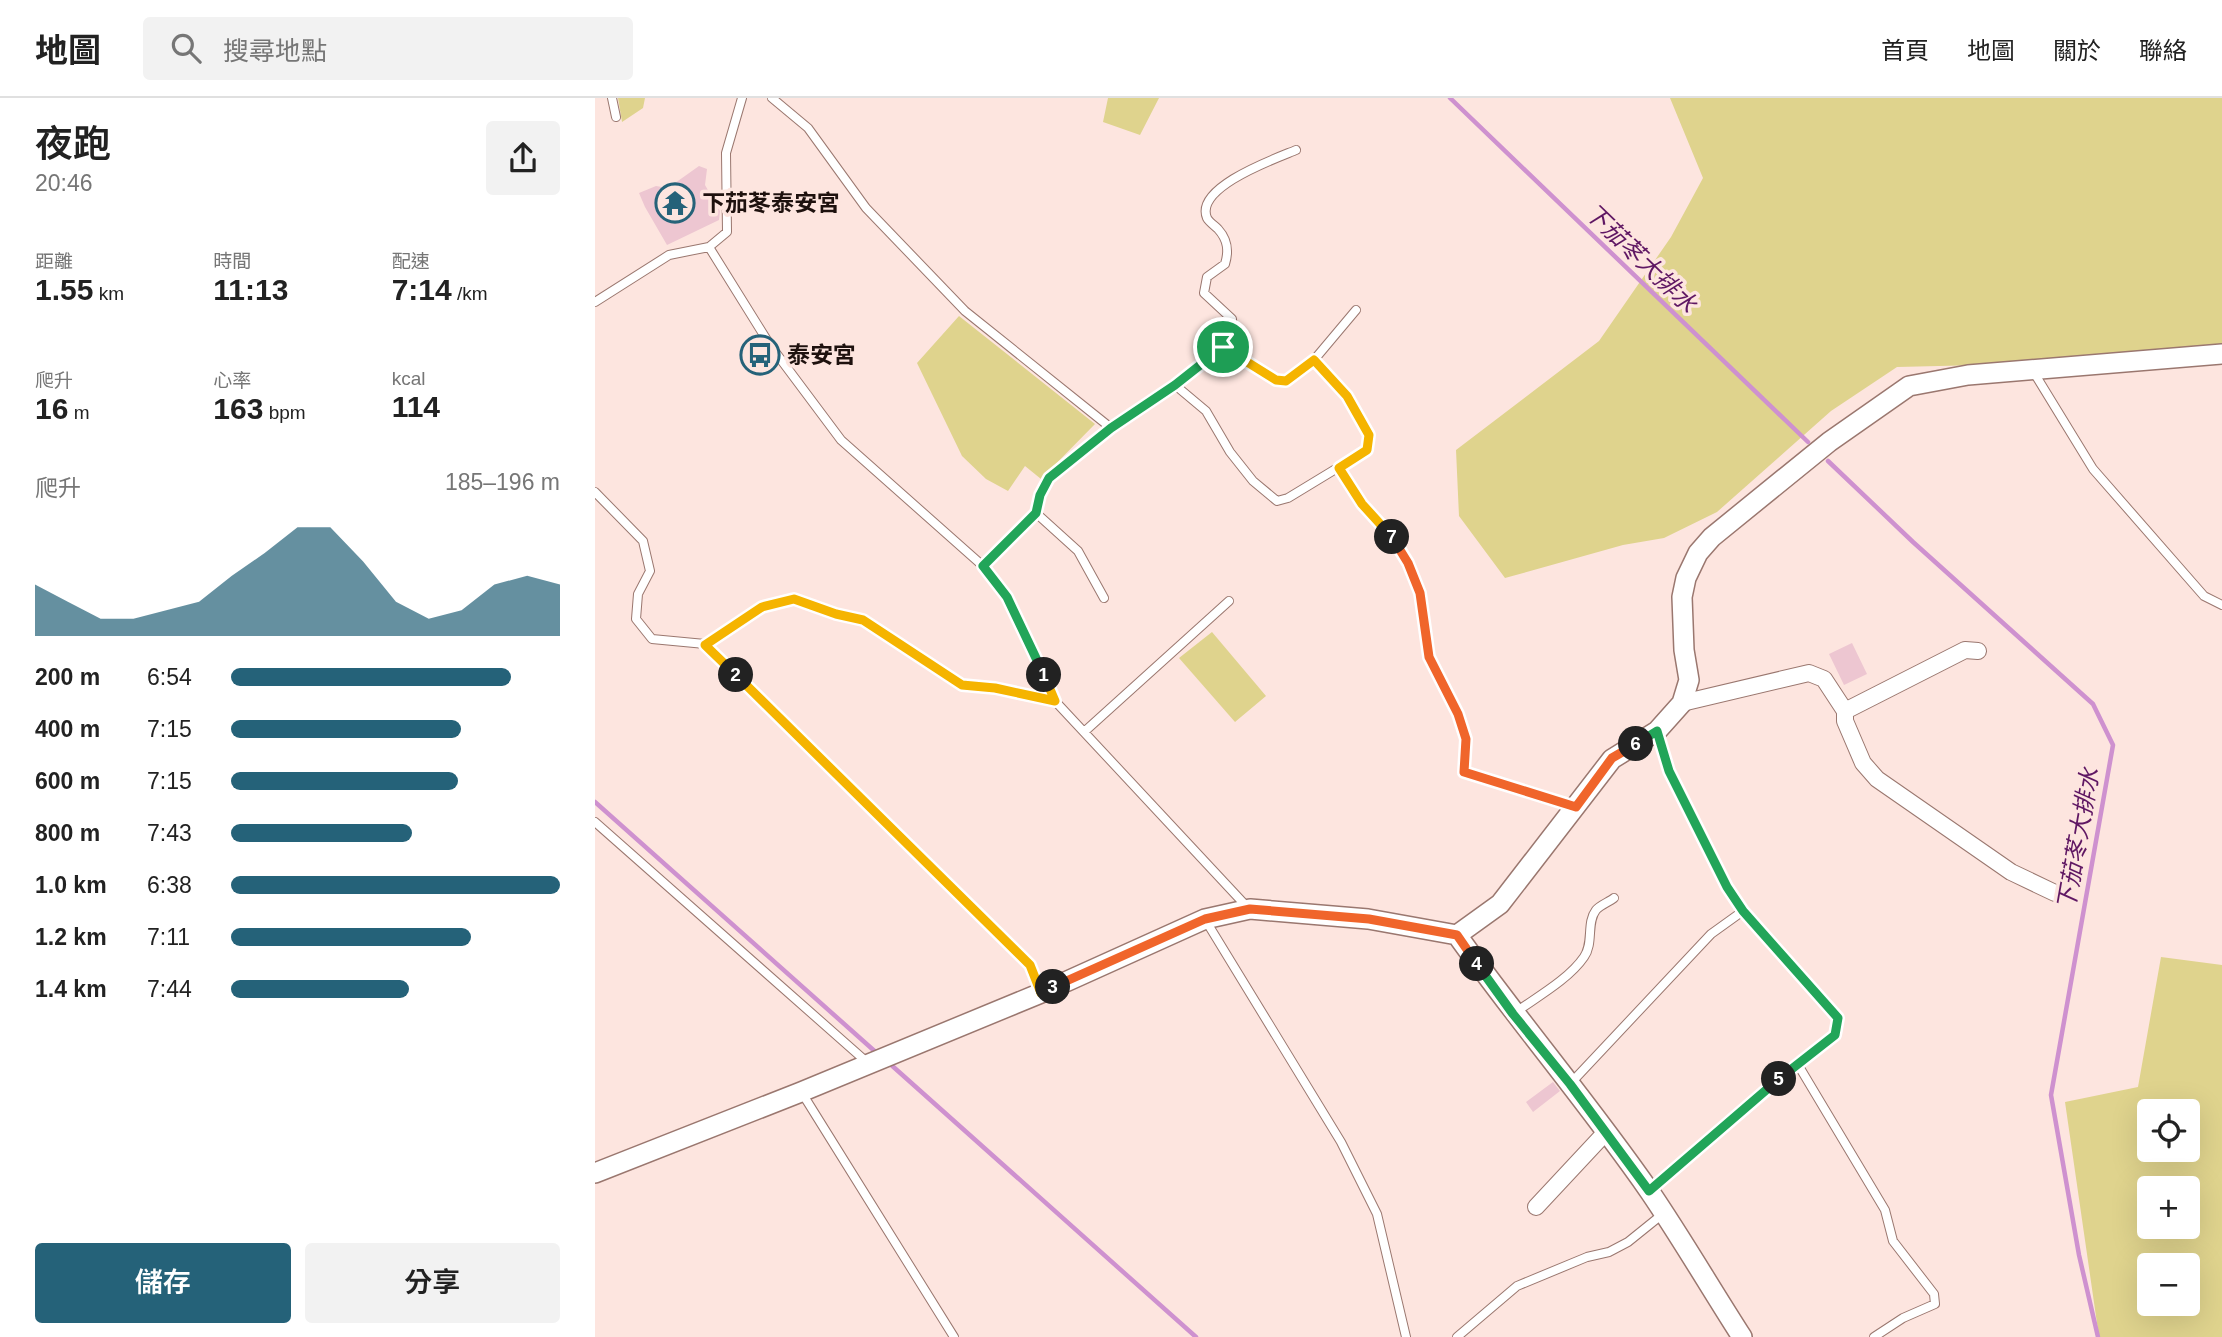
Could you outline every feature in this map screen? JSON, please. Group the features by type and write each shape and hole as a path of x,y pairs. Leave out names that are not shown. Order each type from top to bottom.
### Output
{"street":[{"path":"1457,935 1500,904 1612,758 1657,731 1682,703 1689,680 1684,650 1682,597 1686,578 1698,554 1712,537 1829,442 1909,386 1968,375 2222,354"},
{"path":"1845,711 1965,650 1978,651"},
{"path":"1682,703 1809,673 1823,679 1845,711 1845,722 1863,763 1877,779 2011,872 2055,893"},
{"path":"595,1173 1041,993 1205,919 1250,909 1369,919 1457,935 1513,1014 1570,1084 1649,1191 1742,1337"},
{"path":"1536,1208 1606,1132"}],"lane":[{"path":"612,98 615,117"},
{"path":"595,302 669,256 709,247 727,232 726,153 742,98"},
{"path":"772,98 808,128 866,208 965,311 1111,428"},
{"path":"983,566 1036,513 1040,495 1049,478 1111,428 1175,385 1233,336 1232,319 1204,293 1207,277 1225,264 1229,251 1221,232 1207,218 1206,208 1214,192 1245,172 1296,150"},
{"path":"709,247 770,345 841,440 983,566 1007,597 1055,701 1250,909"},
{"path":"1223,347 1276,380 1286,381 1314,360 1356,310"},
{"path":"1175,385 1206,411 1230,452 1253,481 1277,501 1288,498 1367,450 1369,435 1347,396 1314,360"},
{"path":"2033,371 2093,469 2204,596 2222,605"},
{"path":"1339,468 1362,504 1391,534 1408,563 1420,593 1429,657 1458,714 1466,739 1464,772 1576,807"},
{"path":"595,492 643,541 650,571 638,594 636,619 652,639 705,645 1030,965 1041,993"},
{"path":"1036,513 1078,551 1104,598"},
{"path":"705,645 762,607 794,599 836,614 863,620 962,685 995,688 1055,701"},
{"path":"1084,732 1229,601"},
{"path":"1649,1191 1797,1063 1835,1035 1838,1018 1743,911 1710,856 1669,771 1657,731"},
{"path":"595,822 869,1064"},
{"path":"1513,1014 1555,985 1584,957 1590,943 1591,922 1596,909 1614,898"},
{"path":"1570,1084 1711,934 1743,911"},
{"path":"1205,919 1341,1142 1377,1214 1406,1337"},
{"path":"1797,1063 1885,1210 1893,1241 1934,1294 1935,1304 1903,1318 1874,1337"},
{"path":"801,1092 954,1337"},
{"path":"1457,1337 1517,1286 1587,1257 1609,1252 1628,1242 1664,1213"}],"shaded area":[{"path":"618,98 645,98 643,108 622,122"},
{"path":"1108,98 1159,98 1140,135 1103,122"},
{"path":"1670,98 2222,98 2222,359 1897,367 1831,411 1717,512 1664,538 1623,545 1505,578 1459,516 1456,450 1599,341 1671,237 1703,178"},
{"path":"959,316 1095,424 1041,479 1025,466 1008,491 986,479 962,456 917,363"},
{"path":"1212,632 1266,696 1235,722 1179,658"},
{"path":"2161,957 2222,965 2222,1337 2099,1337 2065,1102 2138,1087"}],"building":[{"name":"下茄苳泰安宮","path":"699,166 707,169 705,185 720,211 719,220 667,245 639,193 656,186 668,188"},
{"path":"1852,643 1867,674 1844,685 1829,654"},
{"path":"1553,1082 1560,1091 1533,1112 1526,1102"}],"waterway":[{"name":"下茄苳大排水","path":"1450,98 1808,442"},
{"name":"下茄苳大排水","path":"1828,461 1913,542 2093,704 2113,745 2051,1095 2079,1255 2098,1337"},
{"path":"595,802 879,1055"},
{"path":"889,1063 1196,1337"}],"place":[{"name":"下茄苳泰安宮","path":"675,203"},
{"name":"泰安宮","path":"760,355"}],"route":[{"path":"1223,347 1276,380 1286,381 1314,360 1347,396 1369,435 1367,450 1339,468 1362,504 1391,534 1408,563 1420,593 1429,657 1458,714 1466,739 1464,772 1576,807 1612,758 1657,731 1669,771 1727,887 1743,911 1838,1018 1835,1035 1797,1063 1649,1191 1570,1084 1513,1014 1457,935 1369,919 1250,909 1205,919 1041,993 1030,965 705,645 762,607 794,599 836,614 863,620 962,685 995,688 1055,701 1007,597 983,566 1036,513 1040,495 1049,478 1111,428 1175,385 1223,347"}]}
